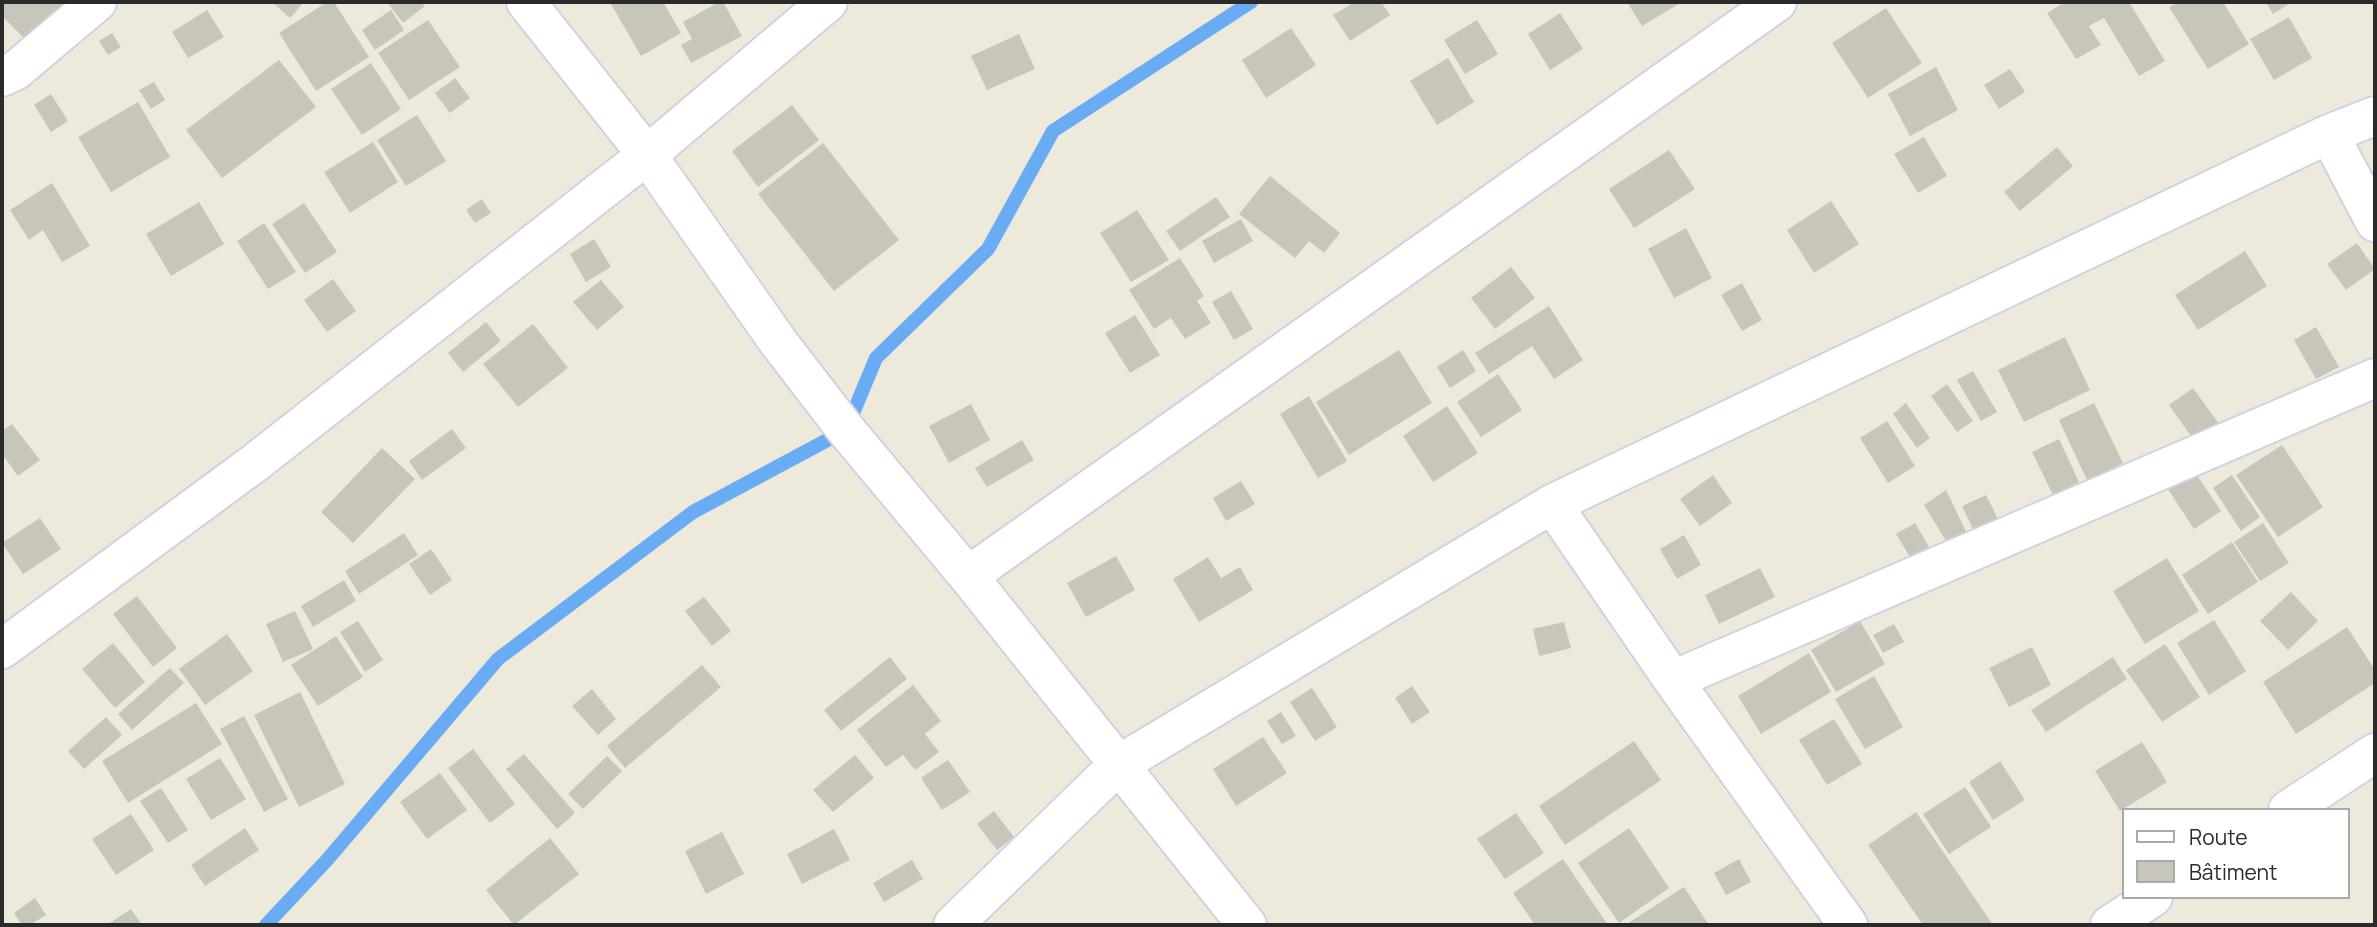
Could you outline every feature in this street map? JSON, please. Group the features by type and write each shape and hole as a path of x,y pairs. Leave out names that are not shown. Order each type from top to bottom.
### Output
{"street":[{"path":"2,77 15,71 97,2"},
{"path":"526,2 647,155 779,343 829,408 968,576 1247,925"},
{"path":"2,649 256,462 647,155 828,2"},
{"path":"968,576 1777,2"},
{"path":"953,925 1118,765 1552,503 2329,134 2375,116"},
{"path":"2329,134 2375,222"},
{"path":"1673,680 2375,378"},
{"path":"1552,503 1673,680 1848,925"},
{"path":"2290,808 2375,753"},
{"path":"2110,925 2150,899"}],"building":[{"path":"2,2 60,2 66,9 30,44 2,16"},
{"path":"272,2 304,2 290,18"},
{"path":"327,2 334,2 369,57 316,91 279,33"},
{"path":"387,2 421,2 425,6 403,23"},
{"path":"663,2 681,33 641,56 611,4"},
{"path":"723,2 742,36 691,63 681,45 692,39 683,22"},
{"path":"1355,2 1381,2 1390,15 1350,41 1333,15"},
{"path":"1627,2 1682,2 1642,26"},
{"path":"2065,2 2129,2 2165,61 2139,76 2104,18 2089,26 2101,45 2076,59 2047,13"},
{"path":"2178,2 2223,2 2249,44 2208,69 2169,7"},
{"path":"2266,2 2292,2 2273,14"},
{"path":"1886,8 1922,63 1868,98 1832,43"},
{"path":"207,10 224,37 188,58 172,32"},
{"path":"391,10 404,30 375,50 362,30"},
{"path":"1560,13 1583,49 1550,70 1528,34"},
{"path":"2289,17 2312,58 2274,80 2250,39"},
{"path":"428,20 460,67 409,100 378,53"},
{"path":"1477,20 1498,54 1465,74 1444,40"},
{"path":"1291,28 1316,65 1266,98 1242,60"},
{"path":"112,33 121,47 108,55 99,41"},
{"path":"1019,34 1035,69 987,90 971,56"},
{"path":"1448,58 1474,102 1437,125 1410,81"},
{"path":"279,60 316,107 222,178 186,130"},
{"path":"371,63 401,109 362,135 331,89"},
{"path":"1936,67 1958,110 1910,136 1888,94"},
{"path":"2010,69 2025,92 1999,109 1984,85"},
{"path":"455,78 470,98 450,113 435,93"},
{"path":"154,82 165,100 151,109 139,90"},
{"path":"51,94 68,121 51,132 34,105"},
{"path":"138,102 170,157 111,192 78,137"},
{"path":"792,105 819,140 758,187 732,151"},
{"path":"417,115 446,161 406,186 377,140"},
{"path":"1924,137 1947,176 1918,193 1894,154"},
{"path":"373,142 398,182 350,213 324,172"},
{"path":"823,143 899,240 834,291 758,194"},
{"path":"2057,147 2073,166 2020,211 2004,192"},
{"path":"1669,150 1695,189 1634,228 1609,189"},
{"path":"1270,176 1340,233 1324,253 1309,241 1295,258 1239,214"},
{"path":"52,183 90,246 62,262 43,230 29,240 10,210"},
{"path":"1216,197 1230,217 1180,251 1166,231"},
{"path":"482,199 491,213 475,223 466,210"},
{"path":"1831,201 1859,244 1814,273 1787,230"},
{"path":"199,202 224,244 171,276 146,234"},
{"path":"304,203 337,252 305,273 272,224"},
{"path":"1137,210 1169,260 1131,282 1100,233"},
{"path":"1241,219 1253,241 1214,263 1202,241"},
{"path":"264,223 296,272 268,289 237,241"},
{"path":"1686,228 1712,278 1674,298 1648,249"},
{"path":"594,239 611,267 586,282 570,254"},
{"path":"2357,243 2375,269 2346,290 2327,264"},
{"path":"2245,251 2267,286 2198,330 2175,295"},
{"path":"1180,258 1204,296 1197,301 1211,323 1185,339 1171,318 1154,329 1129,290"},
{"path":"1511,267 1535,298 1495,329 1471,298"},
{"path":"333,279 356,311 327,332 304,300"},
{"path":"601,280 624,307 597,330 573,302"},
{"path":"1742,283 1762,320 1742,331 1721,295"},
{"path":"1231,291 1253,329 1234,340 1212,302"},
{"path":"1549,306 1583,360 1554,379 1532,346 1489,374 1475,353"},
{"path":"1135,315 1160,355 1130,373 1105,333"},
{"path":"486,322 501,341 463,372 448,353"},
{"path":"533,324 568,368 518,407 483,364"},
{"path":"2316,327 2339,367 2316,379 2294,340"},
{"path":"2065,337 2090,390 2024,422 1998,370"},
{"path":"1399,350 1432,403 1349,455 1316,402"},
{"path":"1463,350 1476,371 1450,388 1437,367"},
{"path":"1973,371 1997,412 1981,421 1957,380"},
{"path":"1498,374 1522,410 1481,437 1457,402"},
{"path":"1947,384 1973,421 1957,432 1931,396"},
{"path":"2193,388 2220,425 2196,443 2169,405"},
{"path":"1309,396 1347,461 1318,478 1280,414"},
{"path":"1906,403 1930,438 1917,448 1893,414"},
{"path":"2094,403 2123,463 2087,480 2059,420"},
{"path":"971,404 990,440 949,463 929,426"},
{"path":"1447,406 1478,453 1433,482 1403,436"},
{"path":"1887,421 1915,466 1888,483 1860,438"},
{"path":"12,424 40,460 18,476 2,454 2,431"},
{"path":"452,429 466,448 422,480 409,461"},
{"path":"2059,439 2079,482 2053,495 2032,452"},
{"path":"1022,440 1034,460 987,487 975,468"},
{"path":"2282,445 2323,507 2278,537 2236,475"},
{"path":"382,448 415,479 353,543 321,512"},
{"path":"2190,465 2221,511 2194,529 2164,483"},
{"path":"1713,475 1732,503 1700,526 1680,499"},
{"path":"2232,475 2260,517 2241,531 2213,488"},
{"path":"1241,481 1255,504 1226,521 1213,498"},
{"path":"1946,490 1970,540 1951,549 1924,505"},
{"path":"1986,495 2000,523 1976,535 1962,506"},
{"path":"40,518 61,549 23,574 2,543"},
{"path":"1915,523 1929,547 1910,557 1896,534"},
{"path":"2263,523 2289,563 2260,581 2234,542"},
{"path":"404,533 418,555 359,594 345,571"},
{"path":"1684,535 1701,565 1677,579 1660,549"},
{"path":"2232,542 2258,582 2208,614 2182,575"},
{"path":"431,549 452,580 430,595 409,564"},
{"path":"1116,556 1135,590 1086,617 1067,583"},
{"path":"1208,557 1221,578 1240,567 1253,590 1199,622 1173,579"},
{"path":"2167,558 2199,611 2145,644 2113,591"},
{"path":"1760,568 1775,597 1719,624 1705,595"},
{"path":"344,580 356,601 313,627 301,606"},
{"path":"2291,592 2318,621 2288,650 2260,621"},
{"path":"137,596 177,648 153,667 113,614"},
{"path":"704,597 731,631 712,646 685,611"},
{"path":"295,611 313,649 283,662 266,624"},
{"path":"2214,620 2246,671 2209,695 2177,643"},
{"path":"358,621 383,660 365,672 340,632"},
{"path":"1860,621 1885,664 1836,692 1811,650"},
{"path":"1564,622 1571,648 1539,656 1533,629"},
{"path":"1894,624 1904,642 1883,653 1873,635"},
{"path":"2347,627 2375,670 2375,683 2296,734 2263,682"},
{"path":"227,634 253,671 205,705 179,669"},
{"path":"336,636 363,677 318,706 291,665"},
{"path":"113,643 145,682 115,708 82,669"},
{"path":"2165,644 2200,697 2162,722 2126,670"},
{"path":"2032,647 2051,685 2009,707 1989,668"},
{"path":"1809,653 1831,692 1761,734 1738,696"},
{"path":"890,657 907,679 841,731 824,710"},
{"path":"2113,657 2127,679 2046,732 2031,710"},
{"path":"702,665 721,687 625,768 607,746"},
{"path":"170,668 184,683 132,730 118,714"},
{"path":"1874,676 1903,727 1865,749 1835,699"},
{"path":"913,685 941,721 925,734 939,752 915,770 903,755 886,767 857,730"},
{"path":"1412,686 1430,712 1412,724 1395,698"},
{"path":"1312,688 1337,727 1315,741 1290,702"},
{"path":"592,689 616,719 598,735 572,706"},
{"path":"300,692 345,784 299,807 254,715"},
{"path":"196,703 222,744 128,803 102,761"},
{"path":"1281,712 1296,736 1282,744 1267,721"},
{"path":"244,716 288,799 264,812 220,729"},
{"path":"106,717 122,735 84,769 68,751"},
{"path":"1834,719 1862,764 1827,785 1799,740"},
{"path":"1263,737 1287,773 1236,806 1213,769"},
{"path":"1634,741 1661,780 1565,845 1539,806"},
{"path":"2142,742 2167,782 2120,811 2095,771"},
{"path":"473,749 515,804 490,823 448,768"},
{"path":"524,754 575,813 557,829 506,769"},
{"path":"855,755 874,778 833,812 813,790"},
{"path":"607,756 622,771 583,809 568,794"},
{"path":"220,758 246,799 211,820 186,779"},
{"path":"948,760 970,792 942,810 921,778"},
{"path":"2000,761 2025,800 1993,820 1969,782"},
{"path":"440,773 467,810 427,839 400,802"},
{"path":"1965,787 1991,827 1949,854 1923,814"},
{"path":"161,788 188,830 168,843 140,801"},
{"path":"994,811 1014,837 997,850 977,824"},
{"path":"1916,812 1993,925 1923,925 1868,845"},
{"path":"1516,813 1544,853 1505,879 1477,839"},
{"path":"131,814 154,850 116,875 92,839"},
{"path":"245,828 259,850 205,886 191,865"},
{"path":"1629,828 1669,888 1619,923 1578,863"},
{"path":"834,829 850,860 802,884 787,854"},
{"path":"722,832 744,874 706,894 685,851"},
{"path":"550,838 579,874 514,925 486,890"},
{"path":"1563,859 1608,925 1535,925 1513,893"},
{"path":"1739,859 1751,882 1726,895 1714,873"},
{"path":"912,860 923,879 884,902 873,883"},
{"path":"1684,887 1709,925 1625,925"},
{"path":"35,898 46,915 30,925 22,925 14,913"},
{"path":"131,909 142,925 107,925"}],"waterway":[{"path":"266,925 327,860 498,659 693,512 846,430 876,358 988,249 1053,131 1251,2"}]}
